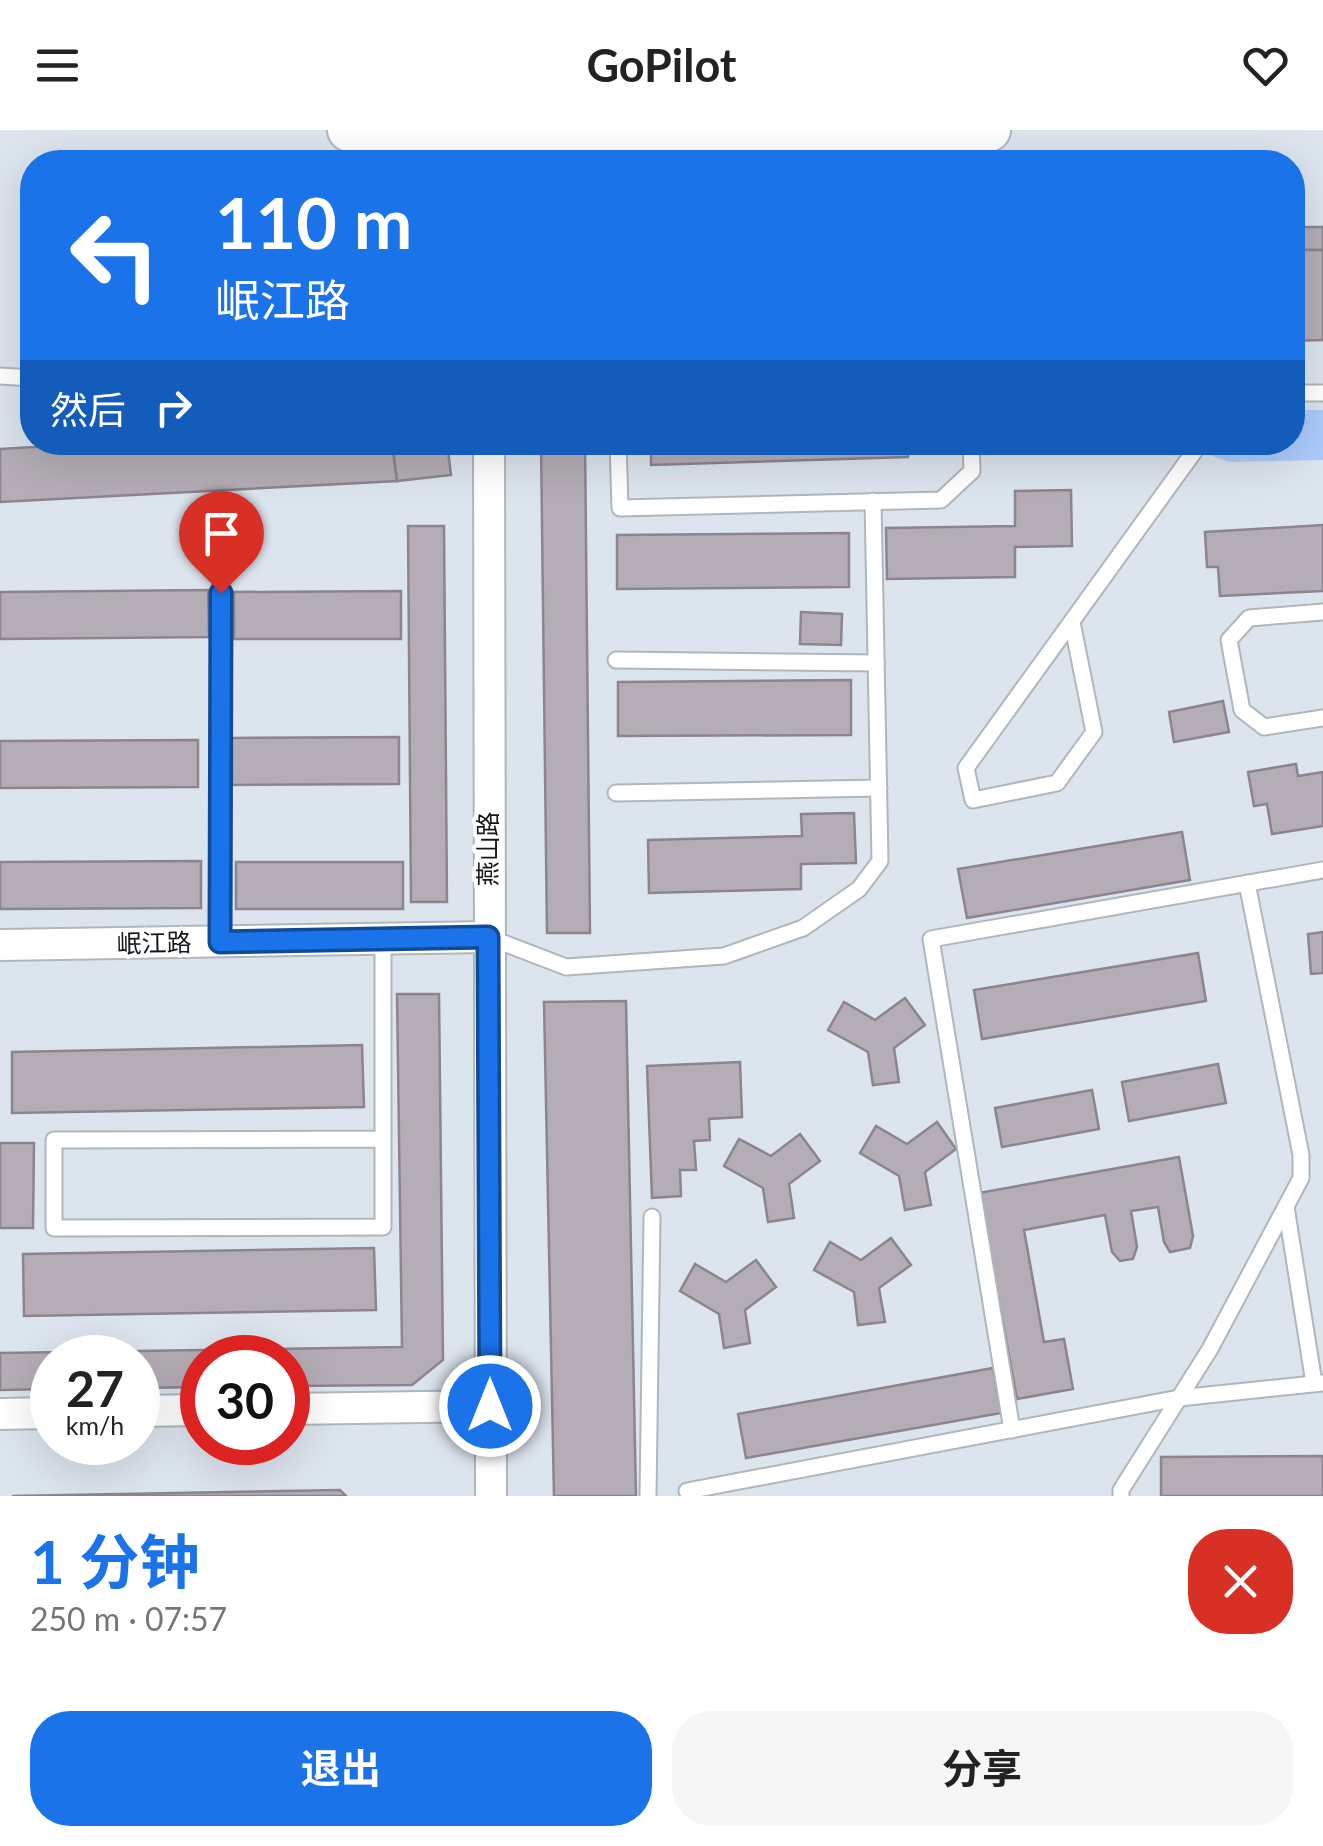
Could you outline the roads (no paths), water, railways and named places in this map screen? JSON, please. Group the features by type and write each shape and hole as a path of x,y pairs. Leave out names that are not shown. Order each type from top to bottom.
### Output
{"street":[{"path":"349,130 490,145 989,130"},
{"name":"燕山路","path":"489,455 491,1496"},
{"name":"岷江路","path":"0,945 488,937"},
{"path":"310,1409 490,1406"},
{"path":"0,1414 30,1413"}],"lane":[{"path":"618,455 620,508 941,500 972,471 971,455"},
{"path":"1072,622 1094,732 1057,782 972,800 966,768 1192,455"},
{"path":"488,937 566,967 724,956 803,928 860,889 880,861 873,502"},
{"path":"220,942 221,554"},
{"path":"1323,612 1249,618 1229,640 1242,710 1264,727 1323,718"},
{"path":"616,660 876,663"},
{"path":"616,793 878,788"},
{"path":"1012,1430 931,939 1323,870"},
{"path":"1122,1496 1121,1490 1210,1349 1301,1178 1302,1155 1247,883"},
{"path":"383,939 384,1227 54,1228 54,1140 383,1139"},
{"path":"686,1491 1179,1398 1319,1383 1286,1207"},
{"path":"648,1496 652,1217"}],"water":[{"path":"1305,410 1323,410 1323,460 1229,462 1210,455 1305,455"}]}
